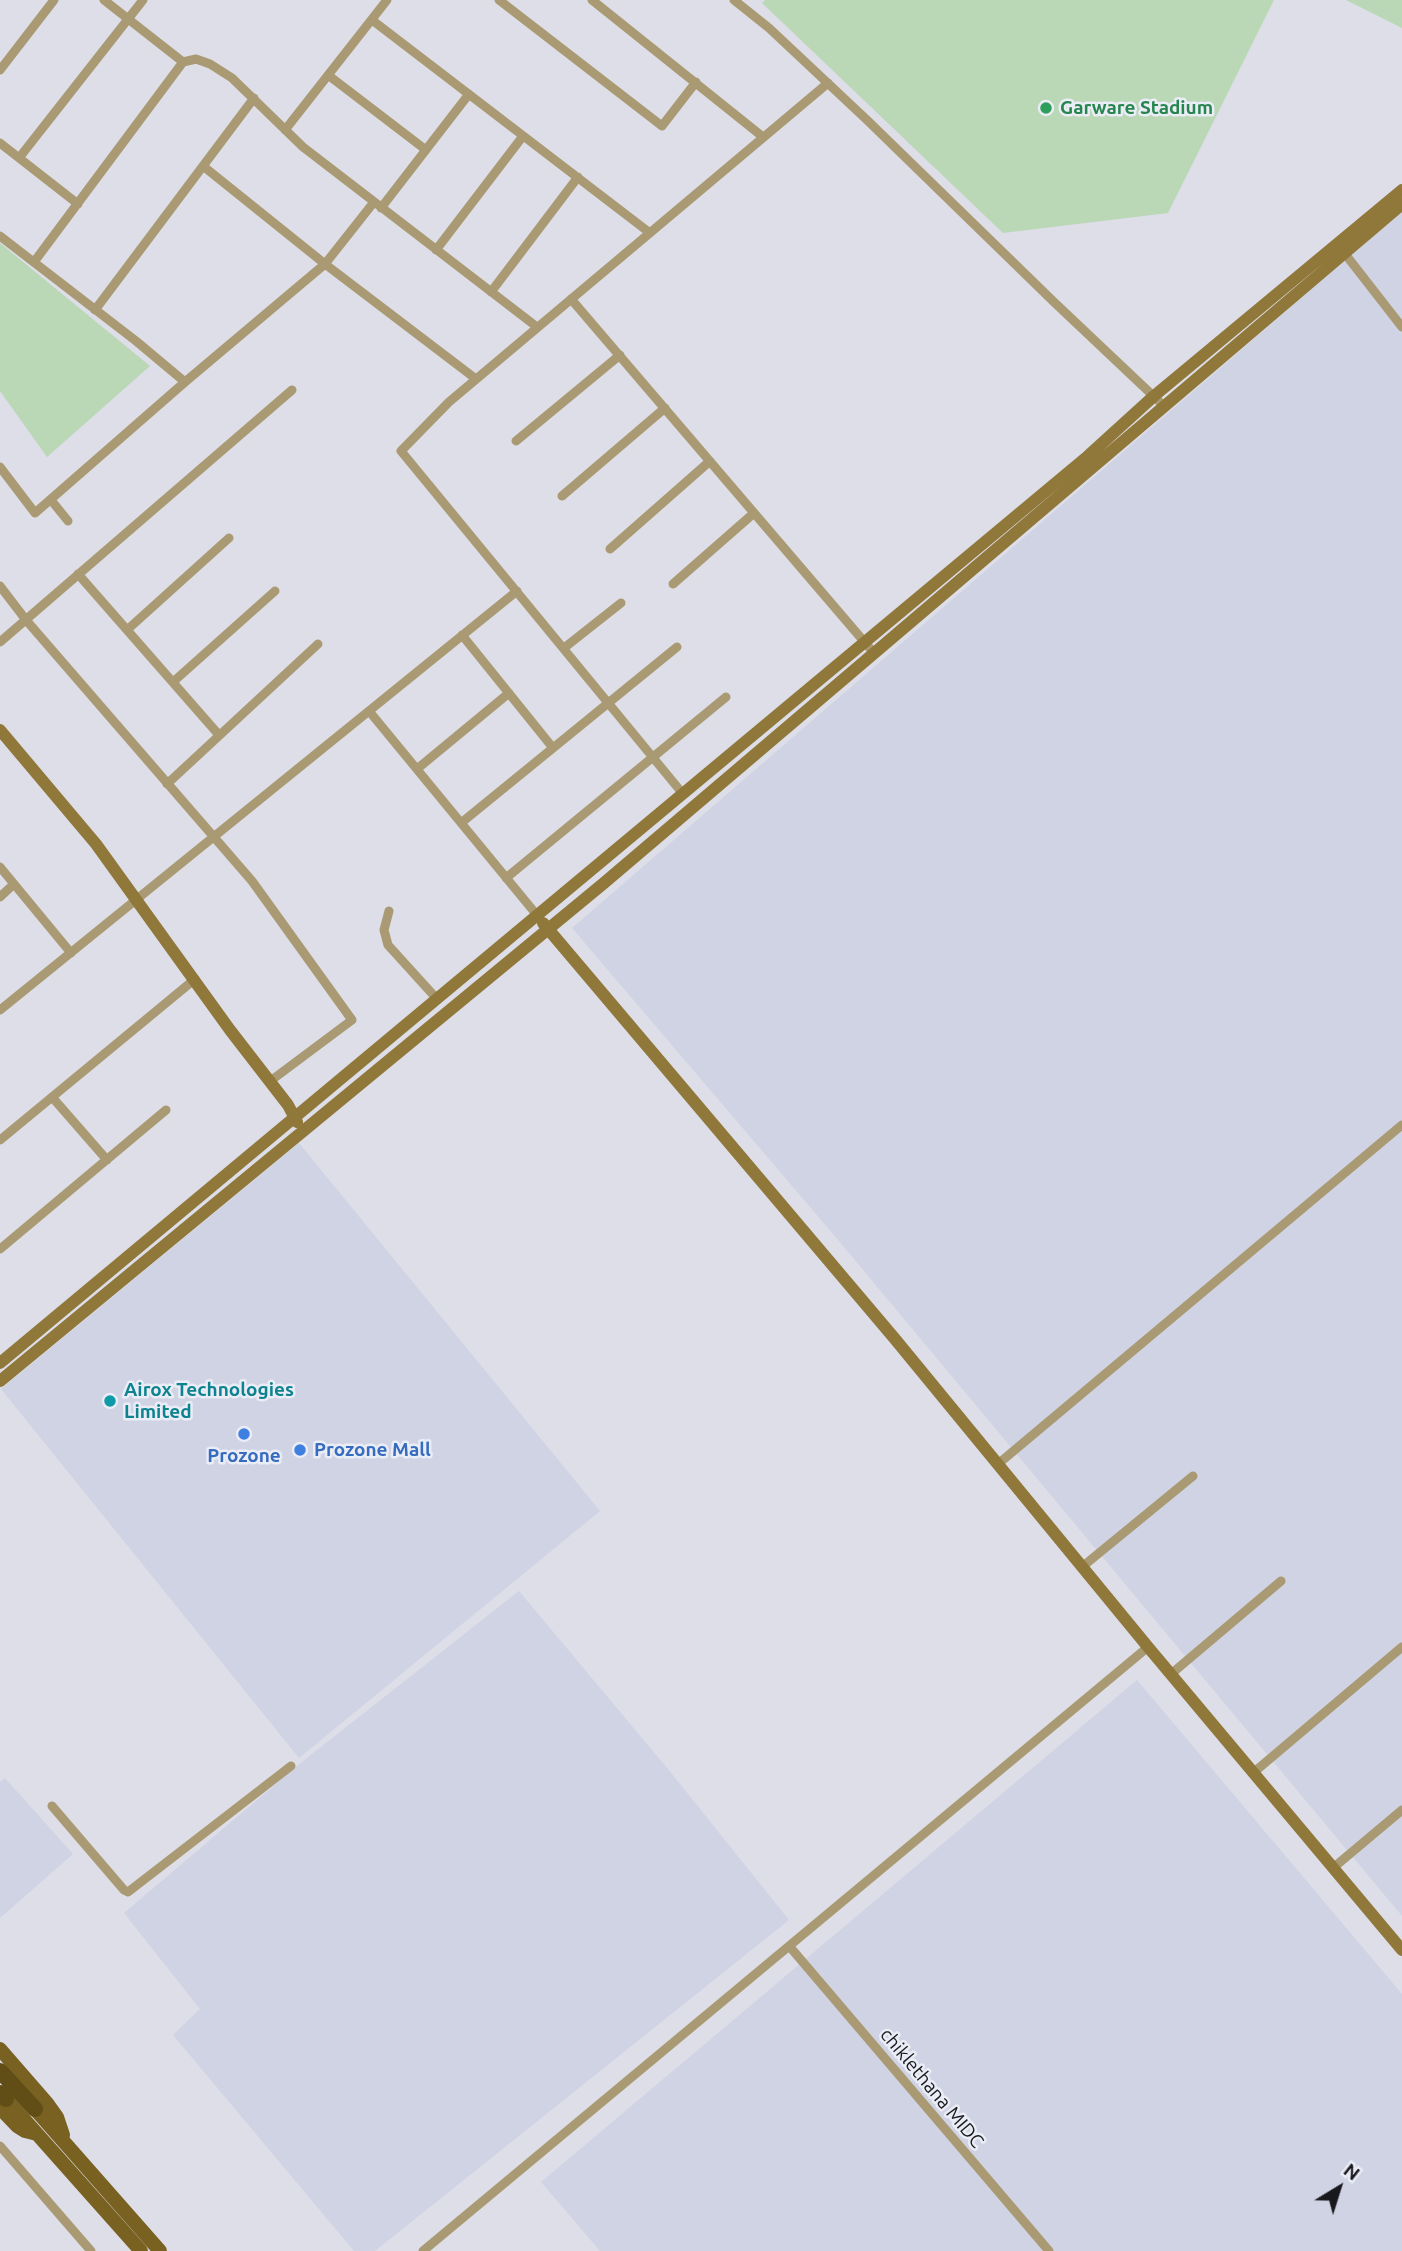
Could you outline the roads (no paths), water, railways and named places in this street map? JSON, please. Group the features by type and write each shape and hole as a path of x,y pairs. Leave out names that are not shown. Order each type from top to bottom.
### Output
{"highway":[{"path":"0,2071 35,2109"}],"main road":[{"path":"0,2049 57,2117 66,2143"},
{"path":"2,2100 39,2134 141,2251"},
{"path":"35,2109 160,2251"}],"street":[{"path":"0,70 54,0"},
{"path":"104,0 183,62"},
{"path":"19,158 144,0"},
{"path":"285,131 387,0"},
{"path":"499,0 662,126 696,82"},
{"path":"511,9 517,0"},
{"path":"592,0 763,137"},
{"path":"734,0 769,28 828,83 1165,407"},
{"path":"372,20 650,233"},
{"path":"34,262 183,62 195,59 210,64 232,78 285,131 537,327"},
{"path":"328,75 426,150"},
{"path":"682,794 401,451 449,402 828,83"},
{"path":"2,473 35,513 325,264 426,150 469,94"},
{"path":"95,310 254,98"},
{"path":"436,250 523,136"},
{"path":"0,143 78,204"},
{"path":"203,166 325,264 476,379"},
{"path":"491,292 578,177"},
{"path":"1,1359 682,794 869,647 1154,397 1397,203 1402,190"},
{"path":"0,236 185,382"},
{"path":"1341,248 1402,327"},
{"path":"954,575 1165,407 1341,248"},
{"path":"572,299 869,647"},
{"path":"516,441 620,355"},
{"path":"0,642 292,390"},
{"path":"562,496 665,408"},
{"path":"610,549 710,461"},
{"path":"51,499 68,521"},
{"path":"673,584 754,513"},
{"path":"127,630 229,538"},
{"path":"78,574 219,735"},
{"path":"0,586 26,620 252,881 352,1020 269,1082"},
{"path":"173,682 275,591"},
{"path":"0,1010 517,591"},
{"path":"564,648 621,603"},
{"path":"462,635 553,748"},
{"path":"167,783 318,644"},
{"path":"461,823 677,647"},
{"path":"0,1381 731,776 869,647"},
{"path":"417,769 509,694"},
{"path":"506,877 726,697"},
{"path":"369,711 548,929 904,1349 1148,1647 1402,1950"},
{"path":"0,730 96,844 269,1082 308,1126"},
{"path":"0,867 71,953"},
{"path":"0,897 15,884"},
{"path":"389,911 384,930 385,940 437,999"},
{"path":"0,1140 195,979"},
{"path":"52,1097 107,1160"},
{"path":"0,1248 166,1110"},
{"path":"998,1464 1402,1125"},
{"path":"1082,1567 1193,1476"},
{"path":"1171,1674 1281,1581"},
{"path":"423,2251 1148,1647"},
{"path":"1253,1773 1402,1647"},
{"path":"52,1806 124,1891 128,1892 291,1766"},
{"path":"1333,1868 1402,1810"},
{"name":"chiklethana MIDC","path":"790,1947 1049,2251"},
{"path":"0,2146 91,2251"}],"place":[{"name":"Garware Stadium","path":"1046,108"},
{"name":"Airox Technologies Limited","path":"110,1401"},
{"name":"Prozone","path":"244,1434"},
{"name":"Prozone Mall","path":"300,1450"}]}
